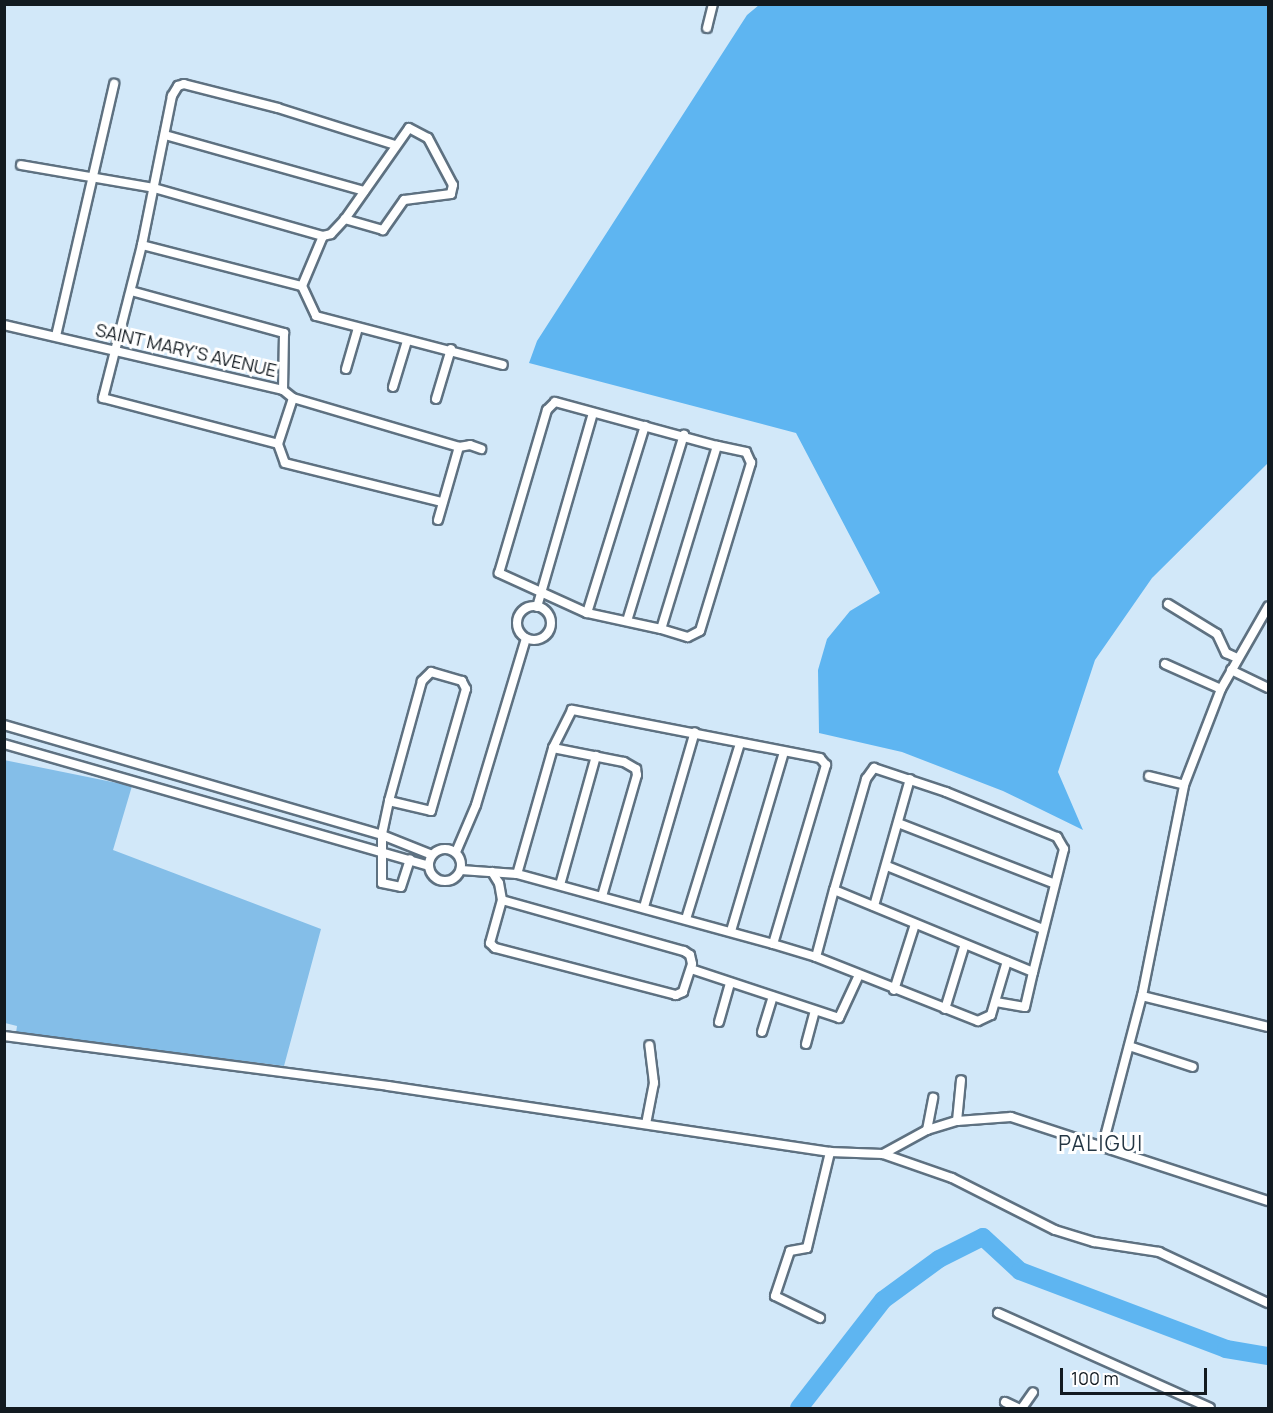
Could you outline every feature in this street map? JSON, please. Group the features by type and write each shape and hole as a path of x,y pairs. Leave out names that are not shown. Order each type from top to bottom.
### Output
{"street":[{"path":"706,28 712,4"},
{"path":"56,336 114,84"},
{"path":"278,444 104,401 142,245 173,92 184,84 278,108 395,145"},
{"path":"21,165 154,188 323,236 331,234 345,219 409,128 418,130 436,151 453,191 404,200 383,230 345,219"},
{"path":"165,135 364,191"},
{"path":"323,236 302,286 316,316 503,365"},
{"path":"142,245 302,286"},
{"path":"131,291 284,333 283,390"},
{"name":"SAINT MARY'S AVENUE","path":"4,325 283,390 293,398 459,447 471,445 481,449"},
{"path":"346,369 358,327"},
{"path":"393,387 407,341"},
{"path":"436,399 451,350"},
{"path":"293,398 278,444 285,463 441,502"},
{"path":"555,402 645,426 746,452 751,463 699,631 688,637 587,613 502,575 499,566 548,405 555,402"},
{"path":"537,607 593,413"},
{"path":"587,613 645,426"},
{"path":"627,621 684,435"},
{"path":"661,629 717,446"},
{"path":"438,520 441,502 459,447"},
{"path":"1168,604 1217,634 1226,653 1237,658"},
{"path":"537,607 549,618 549,629 542,637 526,638 517,626 519,615 526,608 537,607"},
{"path":"1102,1148 1142,996 1184,785 1221,689 1237,658 1269,607"},
{"path":"461,870 456,852 476,805 526,638"},
{"path":"1165,664 1221,689"},
{"path":"1231,670 1269,688"},
{"path":"389,801 431,811 466,689 462,681 431,672 424,676 389,801 382,835 385,851 379,877 394,888 401,886 410,859"},
{"path":"518,874 553,748 572,710 820,758 826,765 773,944"},
{"path":"4,725 382,835 432,855"},
{"path":"644,907 695,732"},
{"path":"54,758 57,740"},
{"path":"686,919 740,743"},
{"path":"4,744 385,851 429,866"},
{"path":"553,748 624,762 636,769 637,775 602,896"},
{"path":"731,931 784,752"},
{"path":"560,885 596,756"},
{"path":"816,957 868,773 876,769 910,779 1057,837 1064,849 1025,1007 996,1002"},
{"path":"1149,776 1184,785"},
{"path":"185,794 190,779"},
{"path":"874,906 910,779"},
{"path":"898,823 1055,884"},
{"path":"456,852 443,848 432,855 429,866 435,878 444,881 454,878 461,870"},
{"path":"887,866 1043,929"},
{"path":"461,870 518,874 731,931 816,957 894,990 978,1021 986,1020 996,1002 1007,961"},
{"path":"492,872 499,883 502,900 490,943 495,948 676,995 683,992 691,969 690,956 684,951 502,900"},
{"path":"834,890 964,947 1033,972"},
{"path":"894,990 915,924"},
{"path":"945,1009 964,947"},
{"path":"691,969 839,1018 859,975"},
{"path":"719,1022 730,982"},
{"path":"1142,996 1269,1027"},
{"path":"762,1032 773,997"},
{"path":"806,1044 815,1011"},
{"path":"4,1036 646,1124 830,1152 883,1154 952,1178 1055,1230 1094,1242 1159,1252 1269,1303"},
{"path":"646,1124 654,1083 649,1045"},
{"path":"1130,1046 1193,1067"},
{"path":"957,1121 961,1080"},
{"path":"927,1130 933,1098"},
{"path":"883,1154 927,1130 957,1121 1011,1117 1269,1201"},
{"path":"820,1318 775,1296 790,1251 807,1248 830,1152"},
{"path":"998,1313 1210,1408"},
{"path":"1005,1402 1020,1408 1033,1392"}],"shaded area":[{"path":"759,5 1268,5 1268,463 1152,578 1095,660 1058,772 1083,830 1003,791 902,752 819,733 818,670 827,639 850,611 880,593 796,433 529,363 537,341 747,15"},
{"path":"4,760 132,786 113,850 321,929 284,1066 16,1033 17,1026 5,1023"}],"waterway":[{"path":"799,1408 883,1300 939,1259 983,1237 1020,1271 1226,1349 1268,1356"}],"district":[{"name":"PALIGUI","path":"1101,1143"}]}
